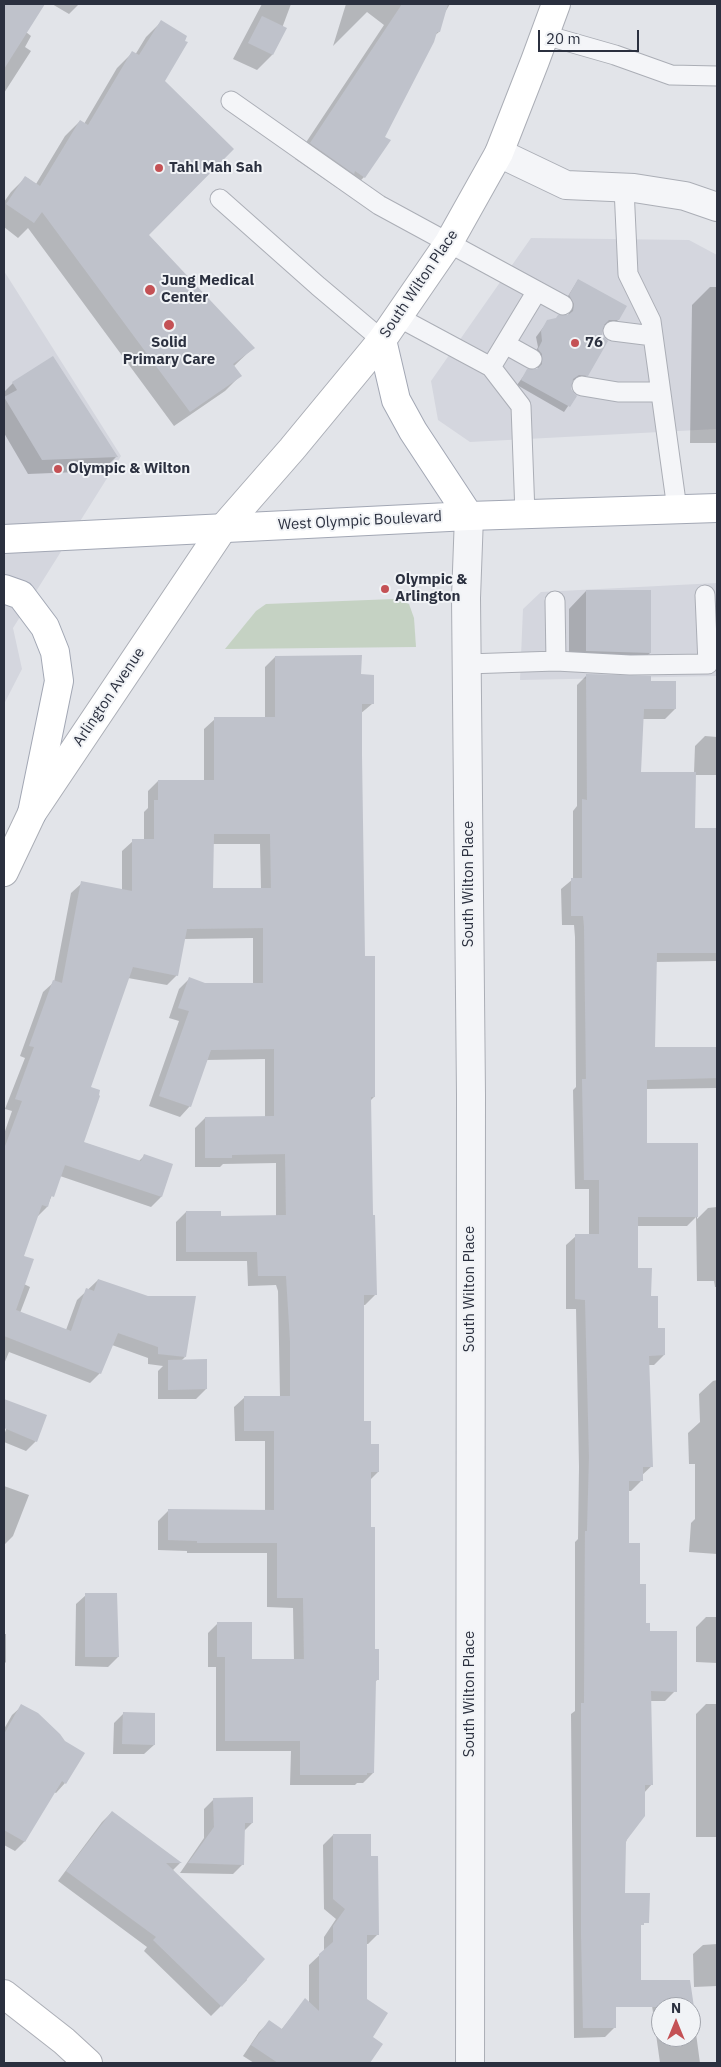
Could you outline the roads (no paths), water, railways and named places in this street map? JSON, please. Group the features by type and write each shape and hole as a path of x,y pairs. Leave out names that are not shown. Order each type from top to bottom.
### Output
{"main road":[{"name":"South Wilton Place","path":"223,528 292,449 382,340 448,244 499,153 556,4"},
{"path":"382,340 396,400 413,431 469,516"},
{"name":"West Olympic Boulevard","path":"4,539 469,516 717,508"},
{"name":"Arlington Avenue","path":"4,872 32,812 223,528"},
{"path":"4,589 21,595 45,627 55,652 59,681 32,812"},
{"path":"4,1994 64,2041 88,2063"}],"street":[{"path":"499,153 566,185 624,188 686,196 717,207"},
{"name":"South Wilton Place","path":"469,516 466,598 471,1095 470,2063"}],"lane":[{"path":"545,35 615,55 671,75 717,76"},
{"path":"232,101 379,205 563,305"},
{"path":"624,188 628,274 652,321 677,509"},
{"path":"220,199 382,340"},
{"path":"491,367 537,290"},
{"path":"398,318 491,367 521,406 525,514"},
{"path":"613,332 653,336"},
{"path":"505,344 532,359"},
{"path":"582,386 618,392 661,392"},
{"path":"467,664 556,661 630,665 708,664 705,595"},
{"path":"555,601 556,661"}],"place":[{"name":"Tahl Mah Sah","path":"159,168"},
{"name":"Jung Medical Center","path":"150,290"},
{"name":"Solid Primary Care","path":"169,325"},
{"name":"76","path":"575,343"},
{"name":"Olympic & Wilton","path":"58,469"},
{"name":"Olympic & Arlington","path":"385,589"}]}
